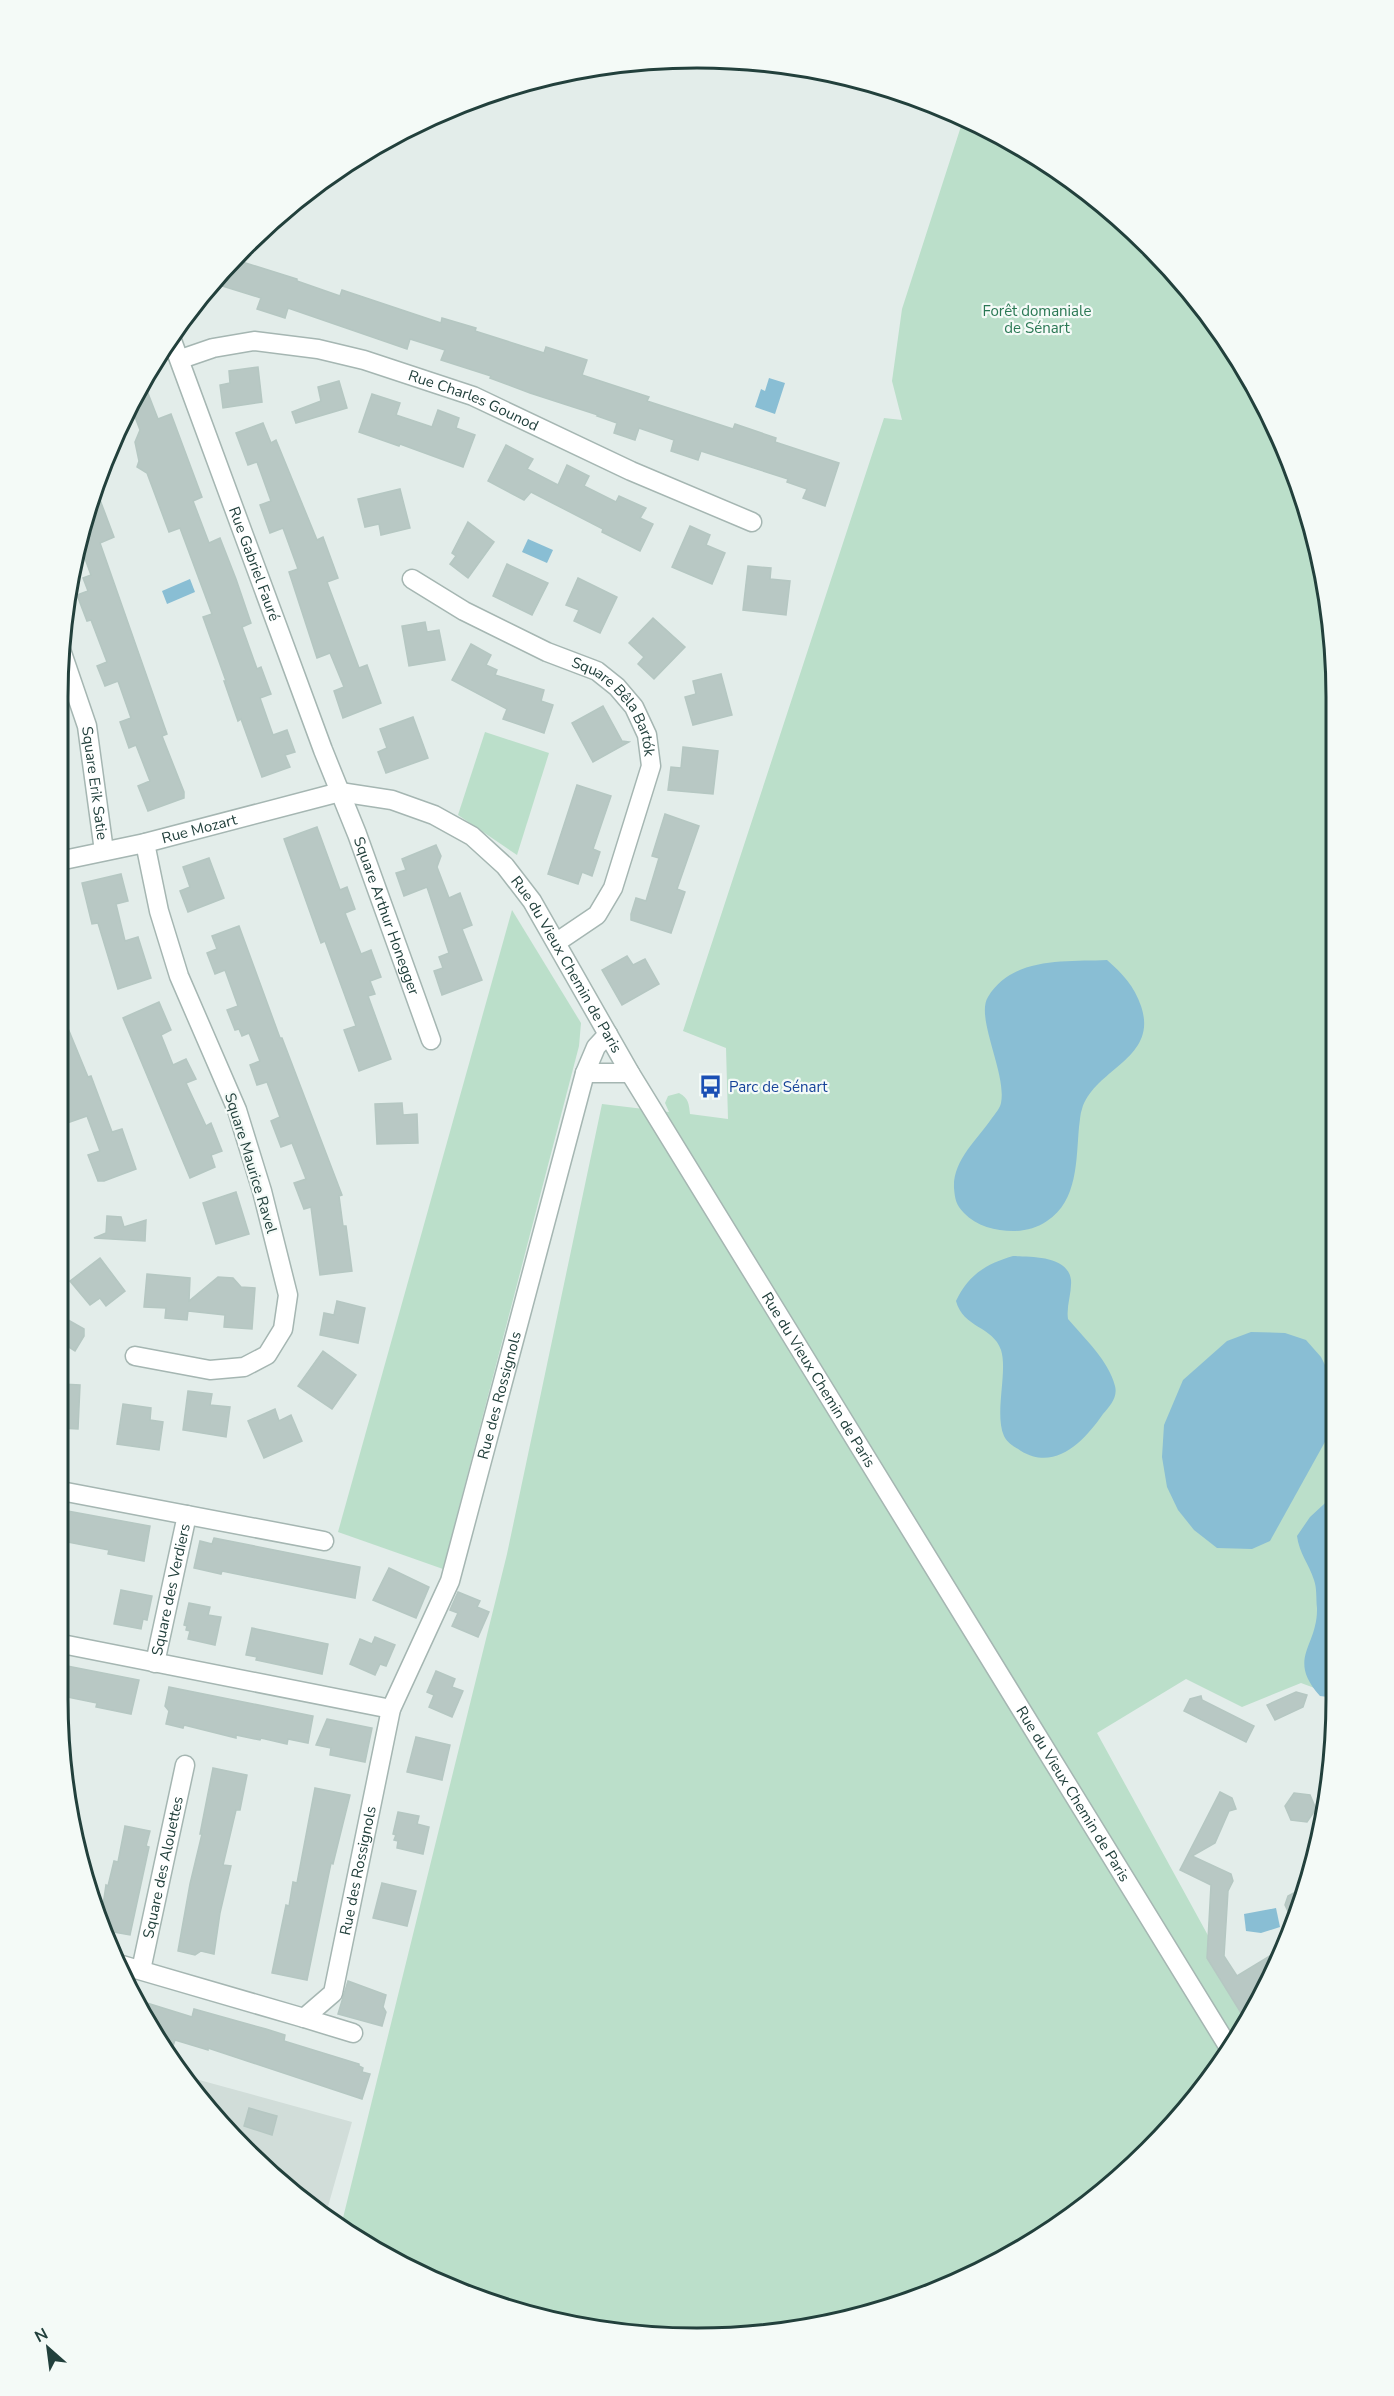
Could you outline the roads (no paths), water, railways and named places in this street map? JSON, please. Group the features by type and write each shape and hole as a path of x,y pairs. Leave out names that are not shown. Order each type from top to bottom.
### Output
{"street":[{"name":"Rue Charles Gounod","path":"181,359 213,348 254,341 318,349 364,360 473,396 631,471 752,522"},
{"name":"Rue Gabriel Fauré","path":"175,346 340,792"},
{"name":"Square Bêla Bartók","path":"412,579 464,611 546,652 597,670 617,687 634,707 647,735 651,766 613,888 597,915 557,942"},
{"name":"Square Erik Satie","path":"69,672 87,726 104,851"},
{"name":"Rue Mozart","path":"68,859 145,843 340,792"},
{"name":"Rue du Vieux Chemin de Paris","path":"340,792 392,800 434,815 472,836 505,866 532,901 630,1073 1225,2041"},
{"name":"Square Arthur Honegger","path":"340,792 431,1040"},
{"name":"Square Maurice Ravel","path":"135,1356 210,1370 244,1367 267,1355 283,1329 288,1295 262,1191 237,1110 178,976 159,911 145,843"},
{"name":"Rue des Rossignols","path":"304,2018 333,1993 391,1710 450,1581 585,1073 597,1047 608,1034"},
{"path":"585,1073 630,1073"},
{"name":"Square des Verdiers","path":"68,1492 324,1541"},
{"name":"Square des Verdiers","path":"155,1663 187,1515"},
{"path":"68,1645 391,1710"},
{"name":"Square des Alouettes","path":"141,1970 185,1765"},
{"path":"127,1966 352,2033"}],"water":[{"path":"769,378 785,383 775,414 755,407 761,389 765,391"},
{"path":"528,539 553,550 547,563 522,552"},
{"path":"190,579 195,592 167,604 162,591"},
{"path":"1107,960 1123,975 1135,992 1141,1006 1144,1024 1141,1039 1134,1051 1099,1083 1089,1095 1082,1109 1074,1179 1065,1203 1047,1221 1031,1229 1007,1231 980,1224 969,1218 959,1207 955,1199 954,1188 957,1168 1001,1103 1000,1077 985,1018 988,997 1011,974 1026,968 1058,962"},
{"path":"1013,1256 1048,1259 1063,1266 1068,1272 1071,1285 1068,1319 1102,1359 1115,1386 1113,1401 1088,1434 1068,1450 1046,1458 1034,1457 1021,1451 1005,1438 1000,1416 1003,1369 1001,1350 992,1336 965,1317 956,1301 972,1277 986,1267"},
{"path":"1251,1332 1285,1333 1306,1340 1321,1357 1326,1367 1326,1440 1270,1541 1252,1549 1217,1548 1194,1530 1178,1510 1167,1487 1162,1457 1164,1425 1183,1380 1227,1341"},
{"path":"1326,1502 1326,1697 1320,1696 1310,1683 1304,1662 1316,1621 1316,1586 1297,1536 1310,1517"},
{"path":"1276,1908 1280,1927 1261,1933 1246,1931 1244,1914"}],"place":[{"name":"Parc de Sénart","path":"711,1087"}],"park label":[{"name":"Forêt domaniale de Sénart","path":"1037,320"}]}
